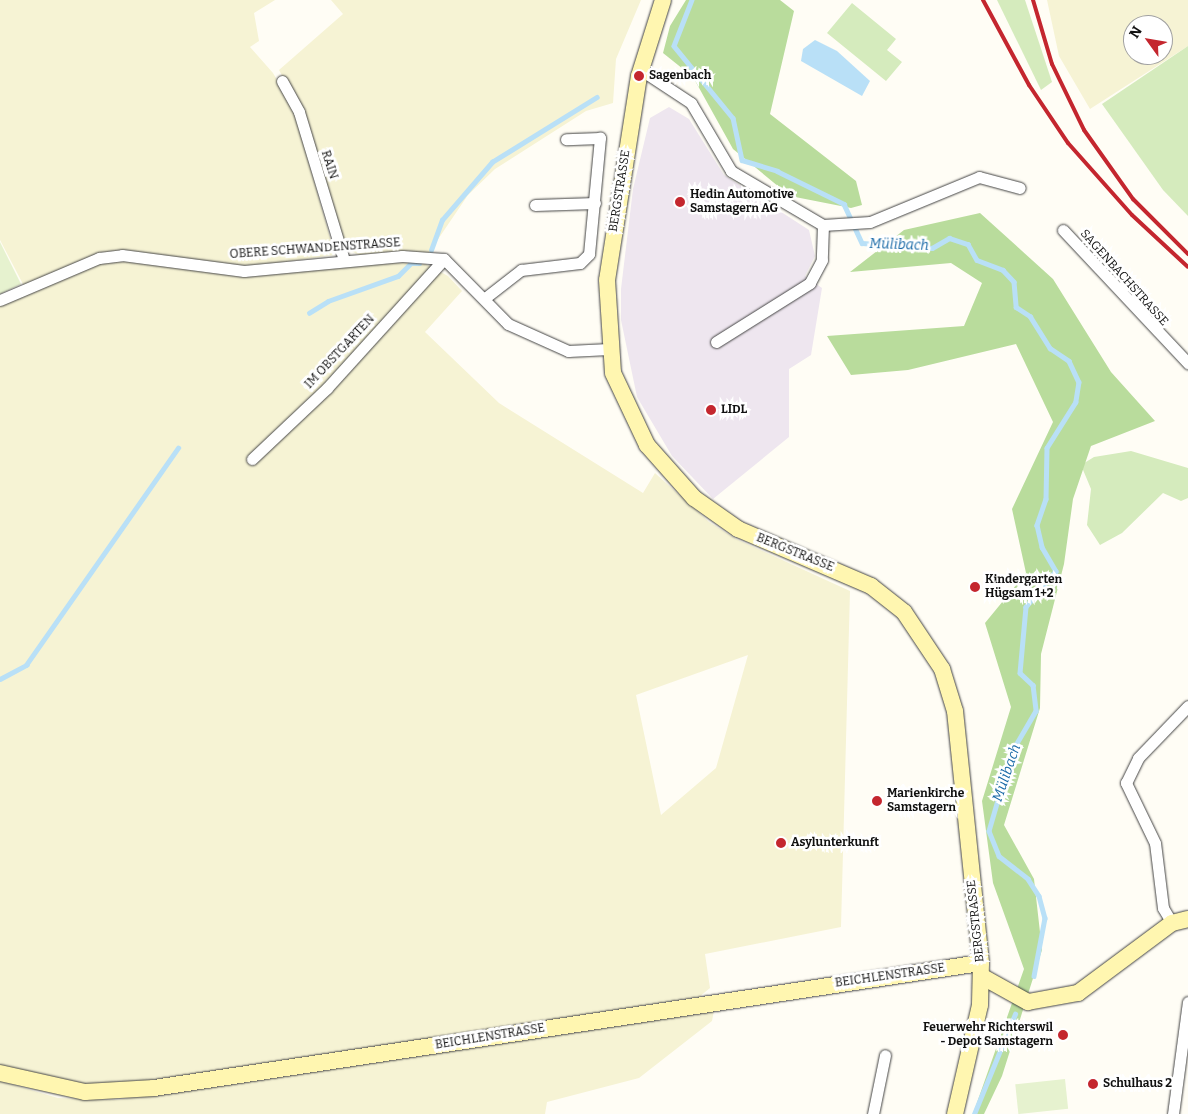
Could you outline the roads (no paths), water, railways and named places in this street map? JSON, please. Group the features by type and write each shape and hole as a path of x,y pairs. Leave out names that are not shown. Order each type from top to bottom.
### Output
{"main road":[{"name":"BERGSTRASSE","path":"663,0 640,70 606,280 608,349 624,404 640,434 694,498 738,529 871,586 904,612 931,646 955,711 981,969 980,1005 955,1114"},
{"path":"981,969 1028,1002 1059,997 1078,992 1105,976 1172,923 1188,919"},
{"name":"BEICHLENSTRASSE","path":"0,1073 85,1092 154,1088 981,969"}],"street":[{"path":"640,70 691,103 730,171 823,225 870,222 979,177 1020,188"},
{"name":"RAIN","path":"282,81 299,112 344,260"},
{"path":"485,298 522,270 586,258 595,203 600,138 566,139"},
{"path":"535,205 595,203"},
{"path":"716,342 810,283 822,260 823,225"},
{"name":"SAGENBACHSTRASSE","path":"1063,230 1188,363"},
{"name":"OBERE SCHWANDENSTRASSE","path":"0,300 99,258 122,256 244,271 344,260 444,258"},
{"path":"444,258 485,298 508,324 568,351 608,349"},
{"name":"IM OBSTGARTEN","path":"252,459 327,388 444,258"},
{"path":"1172,923 1163,908 1155,843 1126,783 1138,758 1188,706"},
{"path":"1173,1114 1188,1002"},
{"path":"873,1114 885,1055"}],"water":[{"path":"815,40 837,51 870,81 862,96 801,61 803,49"}],"waterway":[{"name":"Mülibach","path":"692,0 674,46 733,118 742,160 777,171 844,204 862,243 932,248 949,238 968,244 977,260 1003,270 1014,282 1016,307 1030,316 1050,348 1069,361 1079,382 1076,402 1047,448 1046,499 1037,525 1042,547 1056,571 1026,607 1020,673 1033,685 1036,711 1012,752 989,831 999,856 1028,879 1039,896 1045,918 1034,976"},
{"path":"431,250 442,220 492,162 597,97"},
{"path":"309,313 328,301 398,276 410,264 420,264"},
{"path":"0,679 26,665 178,448"},
{"name":"Mülibach","path":"974,1114 1015,1014"}],"railway":[{"path":"983,0 1029,85 1068,143 1132,215 1188,267"},
{"path":"1033,0 1052,64 1084,130 1133,199 1188,254"}],"place":[{"name":"Sagenbach","path":"639,76"},
{"name":"Hedin Automotive Samstagern AG","path":"680,202"},
{"name":"LIDL","path":"711,410"},
{"name":"Kindergarten Hügsam 1+2","path":"975,587"},
{"name":"Marienkirche Samstagern","path":"877,801"},
{"name":"Asylunterkunft","path":"781,843"},
{"name":"Feuerwehr Richterswil - Depot Samstagern","path":"1063,1035"},
{"name":"Schulhaus 2","path":"1093,1084"}]}
